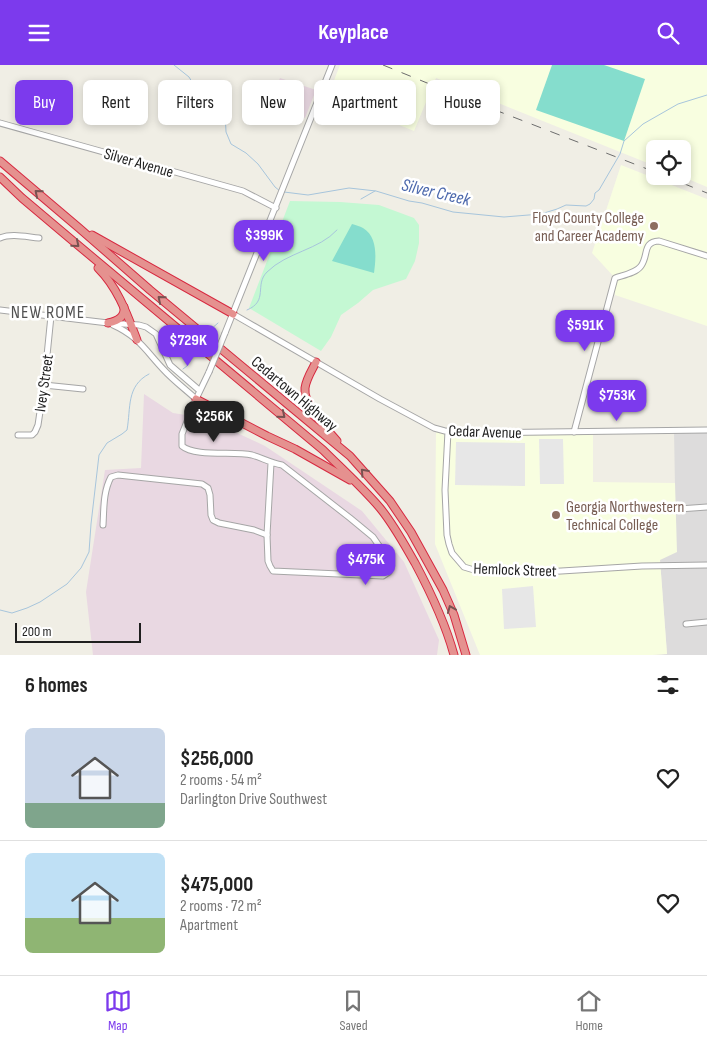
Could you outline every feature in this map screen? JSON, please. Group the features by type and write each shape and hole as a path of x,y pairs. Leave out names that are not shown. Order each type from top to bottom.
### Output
{"highway":[{"name":"Cedartown Highway","path":"0,161 158,297 350,456 390,501 411,532 443,590 454,615 466,655"},
{"name":"Cedartown Highway","path":"0,177 22,198 323,450 381,509 401,537 430,592 442,618 454,655"},
{"path":"79,228 233,315"},
{"path":"90,255 95,264 114,286 138,340"},
{"path":"108,323 118,320 122,316 124,306"},
{"path":"316,362 305,388 310,406 350,456"},
{"path":"196,399 295,449 334,470 360,487"}],"street":[{"path":"271,463 267,535 268,561 273,571 383,576 389,572 389,564 384,553 373,537 282,465 271,463 252,455 198,451 186,449 182,445 182,434 233,315 332,65"},
{"name":"Silver Avenue","path":"0,123 243,191 277,205"},
{"path":"0,230 2,237 16,236 39,239"},
{"path":"574,432 615,278 641,267 645,259 646,249 655,241 707,256"},
{"path":"0,310 108,323 142,325 156,334 170,365 200,390"},
{"name":"Cedar Avenue","path":"233,315 434,428 477,433 707,430"},
{"name":"Ivey Street","path":"18,435 32,435 38,425 51,316"},
{"path":"108,323 122,329 138,340 165,371 196,399"},
{"path":"44,385 83,389"},
{"name":"Hemlock Street","path":"448,431 445,490 448,544 452,553 464,567 474,570 528,573 642,566 707,565"},
{"path":"103,525 107,484 111,477 118,475 202,484 208,488 213,520 267,535"},
{"path":"679,509 707,507"},
{"path":"686,624 707,622"}],"shaded area":[{"path":"340,65 707,65 707,187 691,180 691,140 646,140 646,162 500,104 500,80 441,80 436,78 435,80 426,80 426,102 414,131 399,125 416,125 416,80 334,80"},
{"path":"552,65 604,65 645,79 624,141 536,110"},
{"path":"304,86 314,89 314,95 305,118"},
{"name":"Floyd County College and Career Academy","path":"621,165 646,175 646,185 672,185 707,199 707,326 615,295 615,278 592,253"},
{"path":"352,224 368,232 374,242 374,273 332,261"},
{"path":"144,394 173,413 205,418 265,446 362,511 404,562 439,640 437,655 93,655 86,592 105,470 141,468"},
{"name":"Georgia Northwestern Technical College","path":"436,429 593,430 593,482 675,483 677,552 660,560 667,654 480,655 435,544"},
{"path":"674,431 707,431 707,655 652,655 667,654 660,560 675,487"},
{"path":"539,439 563,439 564,484 540,484"},
{"path":"456,442 525,443 525,486 455,485"},
{"path":"533,586 536,627 504,629 502,589"}],"green space":[{"path":"290,201 379,205 414,218 419,225 419,243 415,261 406,279 373,290 341,315 331,337 321,351 249,308"}],"waterway":[{"name":"Silver Creek","path":"174,65 214,99 225,112 226,132 231,144 246,153 258,164 280,191"},
{"name":"Silver Creek","path":"284,192 308,195 349,188 376,191 453,212 504,217 541,214 566,205 586,206 594,199 595,193 599,190 620,154 624,141 643,124 678,104 707,95"},
{"path":"361,199 375,191"},
{"path":"247,310 258,302 261,282 267,272 275,265 330,237 337,230"},
{"path":"210,330 218,323"},
{"path":"183,369 187,366 193,352"},
{"path":"0,610 12,613 40,602 67,584 81,568 89,552 99,455 107,443 127,430 133,391 136,385 149,374"}],"railway":[{"path":"383,65 646,169"},
{"path":"687,185 707,193"}],"place":[{"name":"Floyd County College and Career Academy","path":"654,226"},
{"name":"Georgia Northwestern Technical College","path":"556,515"}],"district":[{"name":"NEW ROME","path":"48,312"}]}
